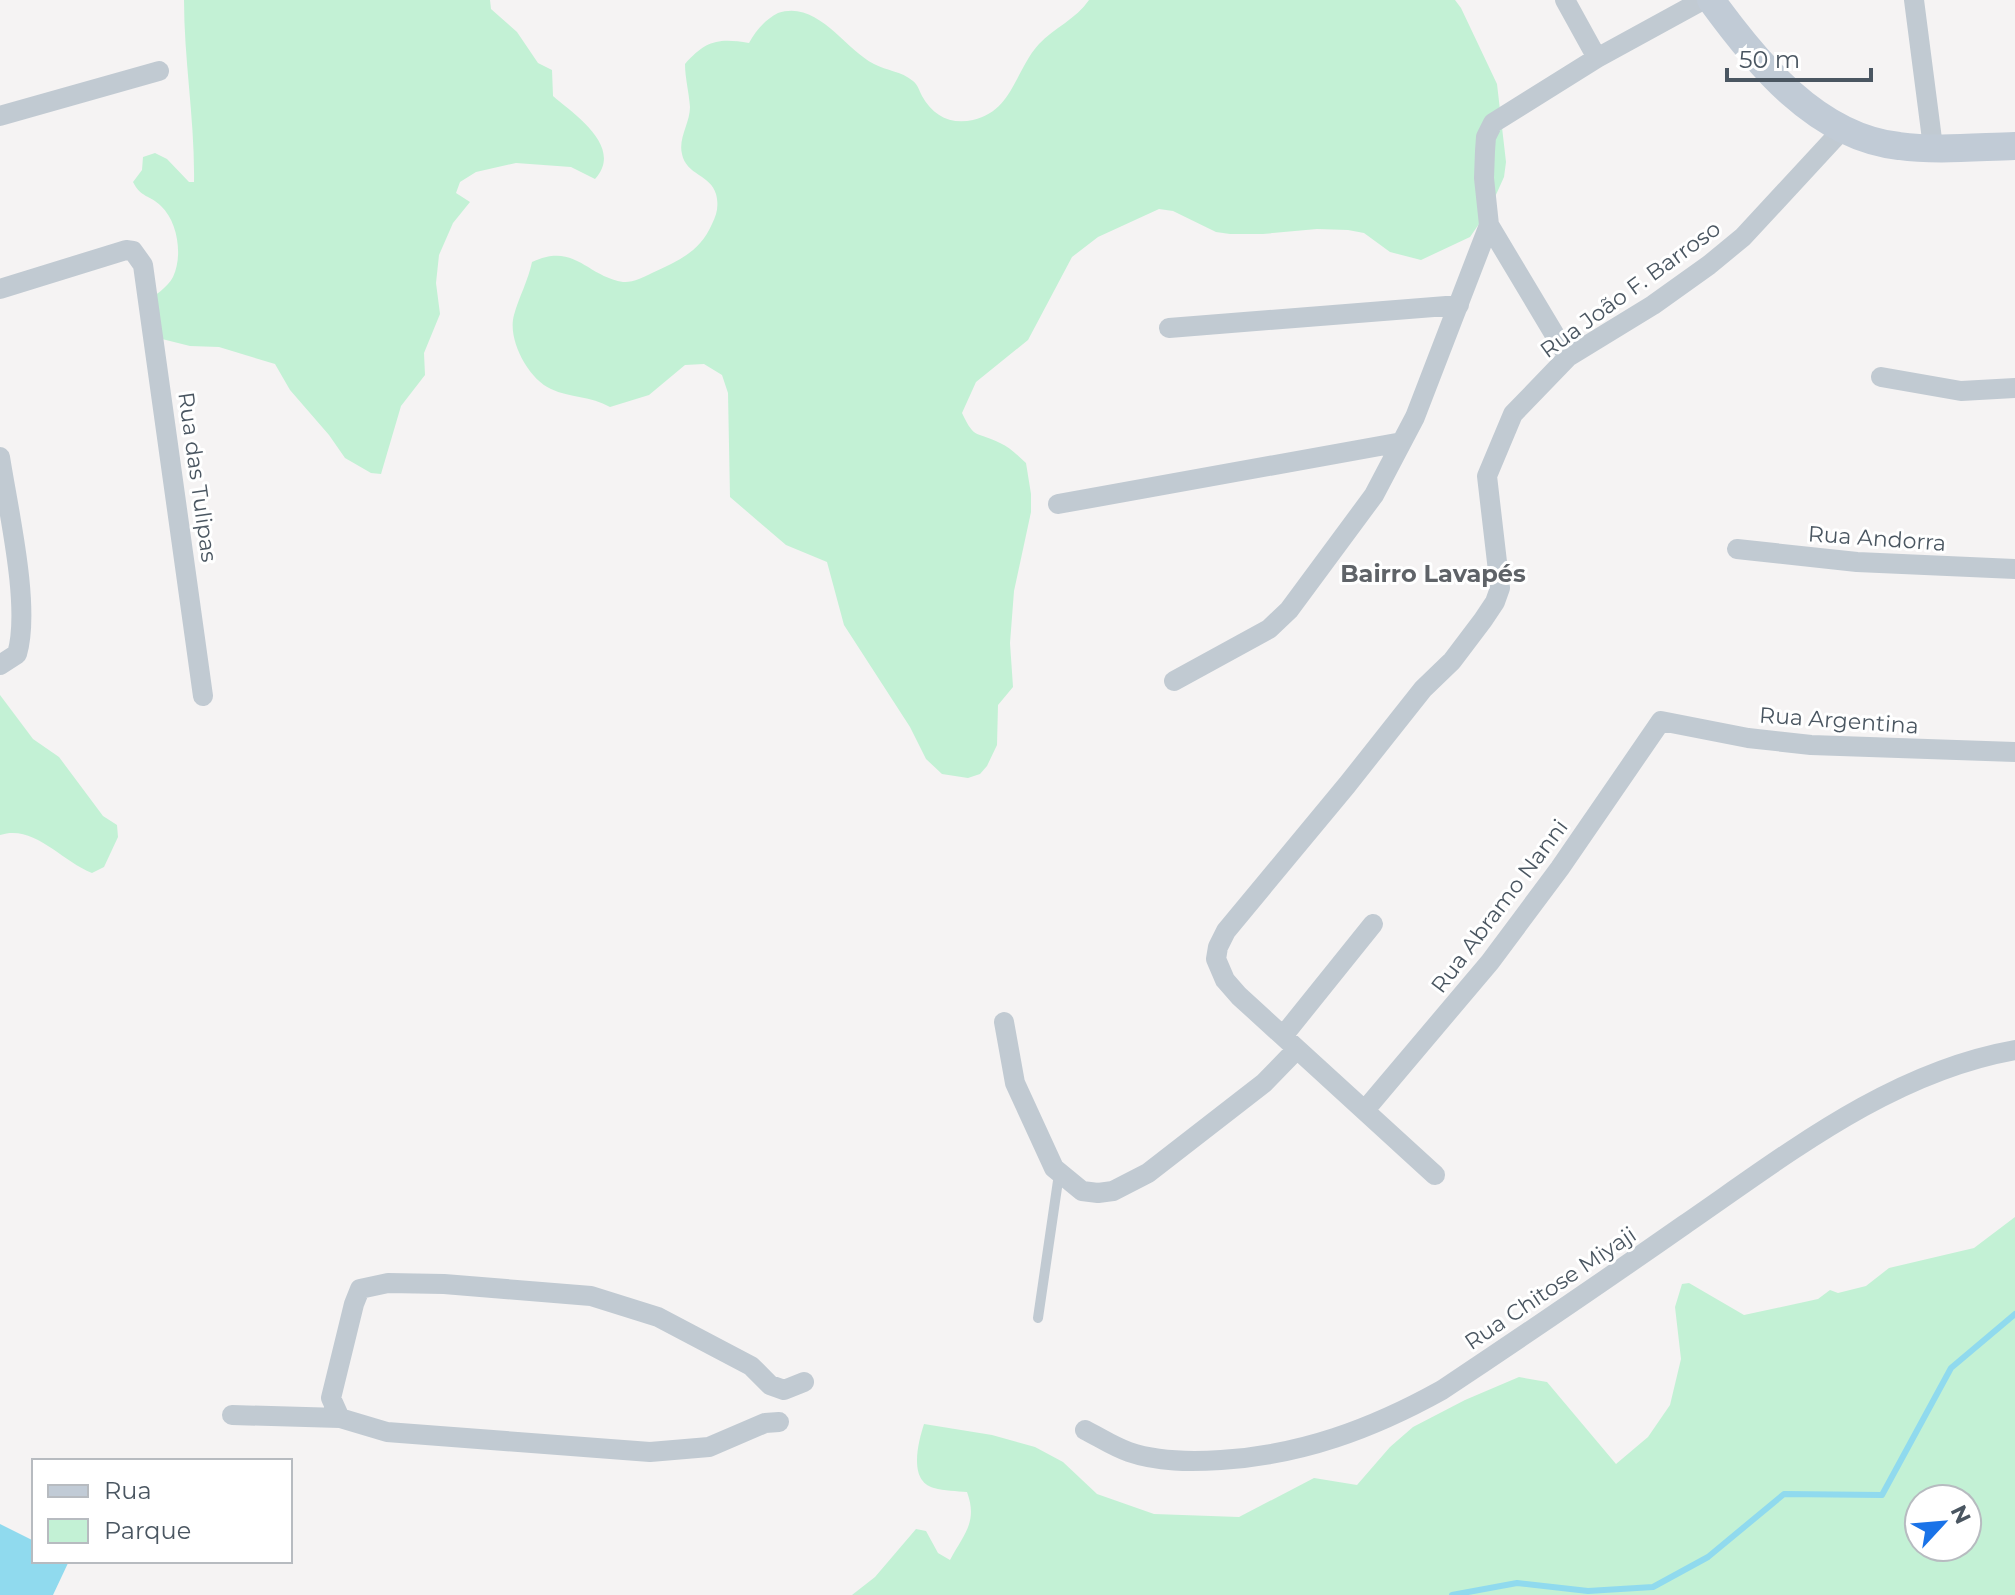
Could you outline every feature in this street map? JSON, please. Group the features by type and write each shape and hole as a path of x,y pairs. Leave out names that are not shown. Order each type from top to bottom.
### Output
{"main road":[{"path":"1711,0 1745,47 1783,85 1842,130 1899,147 2015,146"}],"street":[{"path":"1565,0 1597,58"},
{"path":"1568,357 1489,225 1485,200 1486,137 1493,123 1597,58 1703,0"},
{"path":"1914,0 1933,147"},
{"path":"0,116 159,71"},
{"name":"Rua João F. Barroso","path":"1290,1043 1225,980 1218,968 1218,947 1226,931 1256,892 1423,689 1452,661 1495,602 1500,588 1487,476 1513,414 1568,357 1653,305 1743,237 1842,130"},
{"path":"1174,681 1269,629 1289,610 1374,495 1415,417 1489,225"},
{"name":"Rua das Tulipas","path":"0,289 126,250 133,251 143,265 203,696"},
{"path":"1169,328 1459,305"},
{"path":"1881,377 1961,391 2015,388"},
{"path":"1058,504 1402,442"},
{"path":"0,457 20,597 21,640 8,659"},
{"name":"Rua Andorra","path":"1737,549 1857,562 2015,569"},
{"name":"Rua Argentina","path":"1661,721 1748,738 1811,745 2015,752"},
{"name":"Rua Abramo Nanni","path":"1365,1110 1499,950 1560,868 1661,721"},
{"path":"1004,1022 1015,1083 1054,1168 1082,1191 1098,1193 1128,1185 1148,1173 1264,1083 1373,924"},
{"path":"1290,1043 1435,1175"},
{"name":"Rua Chitose Miyaji","path":"1085,1430 1127,1452 1161,1460 1197,1462 1283,1453 1361,1430 1442,1390 1772,1164 1866,1104 1914,1080 1978,1057 2015,1050"},
{"path":"340,1418 331,1398 354,1304 360,1289 388,1283 444,1284 591,1296 658,1317 751,1366 770,1385 784,1390 804,1382"},
{"path":"232,1415 340,1418 387,1432 650,1452 709,1447 765,1423 779,1422"}],"lane":[{"path":"1038,1318 1059,1173"}],"green space":[{"path":"184,0 490,0 491,9 517,32 538,63 552,70 553,96 584,122 600,144 604,155 595,179 571,167 516,163 476,172 460,182 456,193 470,202 453,223 439,255 436,283 440,314 424,353 425,375 401,406 381,474 371,473 345,458 290,390 275,364 219,347 190,346 162,339 145,303 171,281 178,250 175,230 167,213 157,202 139,191 133,182 142,170 143,157 155,153 167,159 189,182 194,182"},
{"path":"1089,0 1455,0 1497,84 1506,162 1504,177 1490,208 1470,237 1421,260 1390,252 1364,233 1317,229 1230,234 1216,232 1173,211 1159,209 1098,237 1072,257 1028,340 976,382 962,413 974,432 1004,445 1026,463 1031,512 1014,591 1010,643 1013,687 998,705 997,745 980,774 968,778 942,774 926,759 910,727 844,625 827,562 786,545 730,497 728,393 722,375 704,364 685,365 649,395 610,407 558,392 543,384 527,368 514,335 514,315 532,262 547,257 570,258 610,279 630,282 679,260 695,249 707,234 716,213 716,194 709,183 684,161 681,148 690,107 685,64 707,45 721,41 749,43 761,26 778,13 806,13 874,64 913,81 926,103 937,114 950,120 965,121 997,108 1039,44 1078,13"},
{"path":"0,695 33,739 59,757 103,816 117,825 118,837 104,867 92,873 24,834 0,835"},
{"path":"2015,1217 2015,1595 852,1595 875,1577 916,1529 926,1531 938,1553 950,1560 968,1528 971,1512 967,1492 934,1488 921,1478 917,1460 924,1424 992,1435 1035,1447 1063,1462 1097,1494 1154,1514 1239,1517 1314,1478 1357,1485 1390,1447 1413,1427 1519,1377 1547,1382 1616,1464 1648,1437 1670,1405 1681,1359 1675,1307 1682,1284 1689,1283 1744,1315 1818,1299 1830,1290 1838,1293 1866,1286 1889,1268 1974,1248"}],"water":[{"path":"0,1524 32,1540 32,1563 68,1563 53,1595 0,1595"}],"waterway":[{"path":"1452,1595 1517,1583 1588,1591 1653,1587 1708,1557 1784,1494 1882,1495 1951,1368 2015,1314"}],"district":[{"name":"Bairro Lavapés","path":"1433,574"}]}
